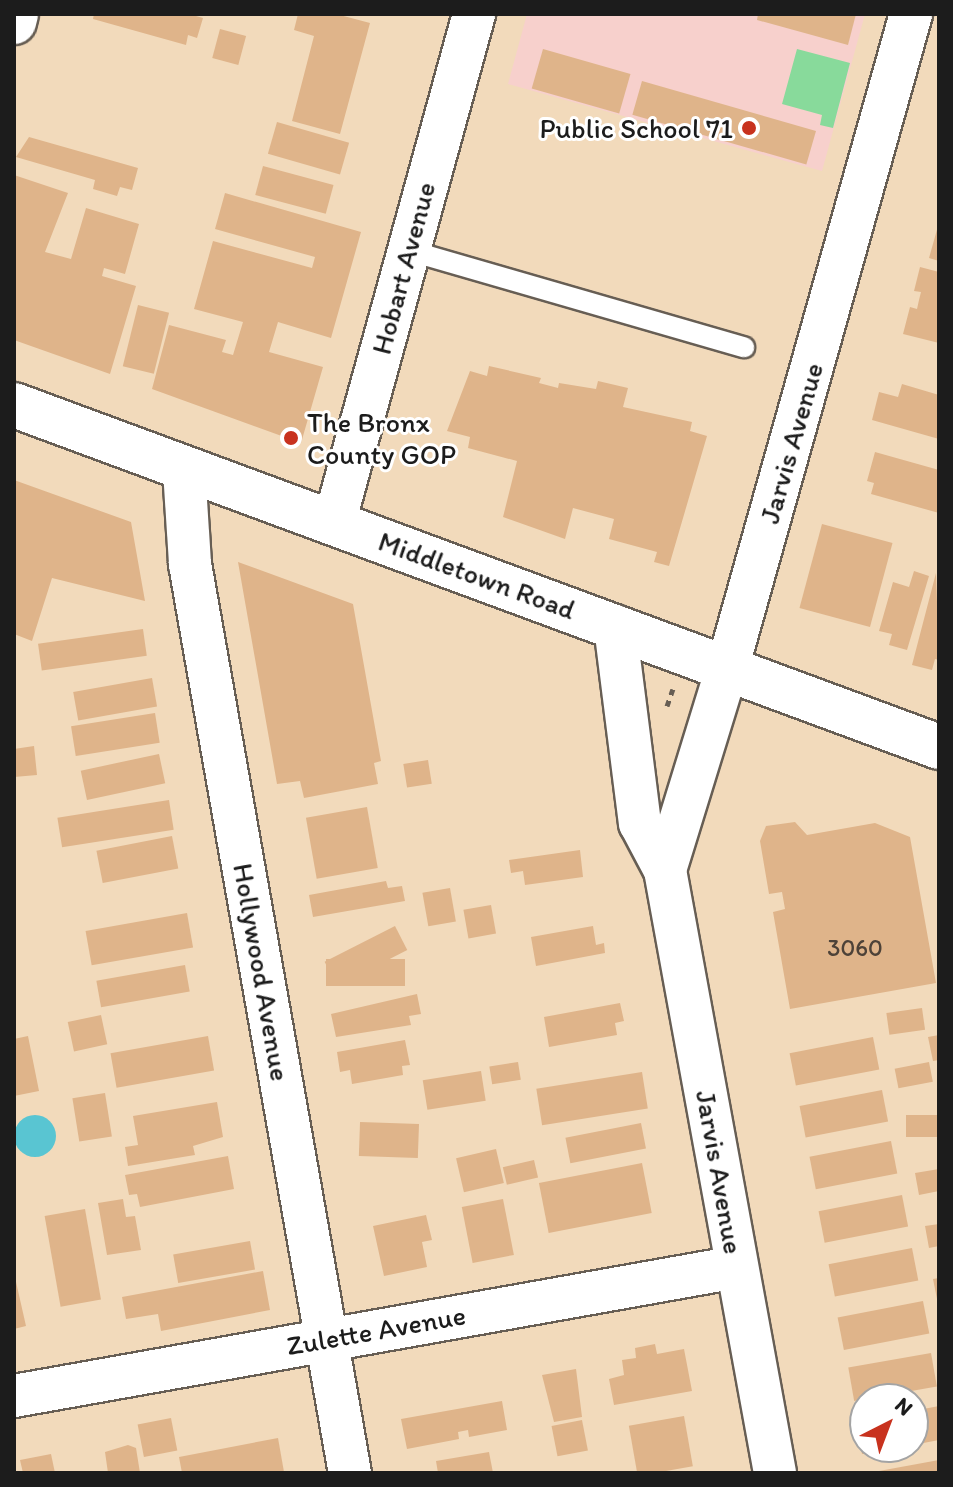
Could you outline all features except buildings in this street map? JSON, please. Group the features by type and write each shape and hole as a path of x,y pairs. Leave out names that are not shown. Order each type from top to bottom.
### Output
{"street":[{"path":"14,22 16,14"},
{"name":"Hobart Avenue","path":"334,523 474,14"},
{"name":"Jarvis Avenue","path":"665,870 727,669 911,14"},
{"name":"Middletown Road","path":"14,405 939,747"},
{"name":"Hollywood Avenue","path":"184,470 190,564 350,1473"},
{"name":"Jarvis Avenue","path":"615,626 640,823 665,870 775,1473"},
{"name":"Zulette Avenue","path":"14,1396 737,1267"}],"lane":[{"path":"407,250 744,347"}],"path":[{"path":"667,706 673,688"}],"shaded area":[{"name":"Public School 71","path":"527,14 865,14 822,171 508,84"}],"green space":[{"path":"797,49 850,63 833,128 820,125 822,115 782,104"}],"water":[{"path":"35,1115 50,1121 56,1136 50,1151 35,1157 20,1151 14,1136 20,1121"}],"place":[{"name":"Public School 71","path":"749,128"},
{"name":"The Bronx County GOP","path":"291,438"}]}
